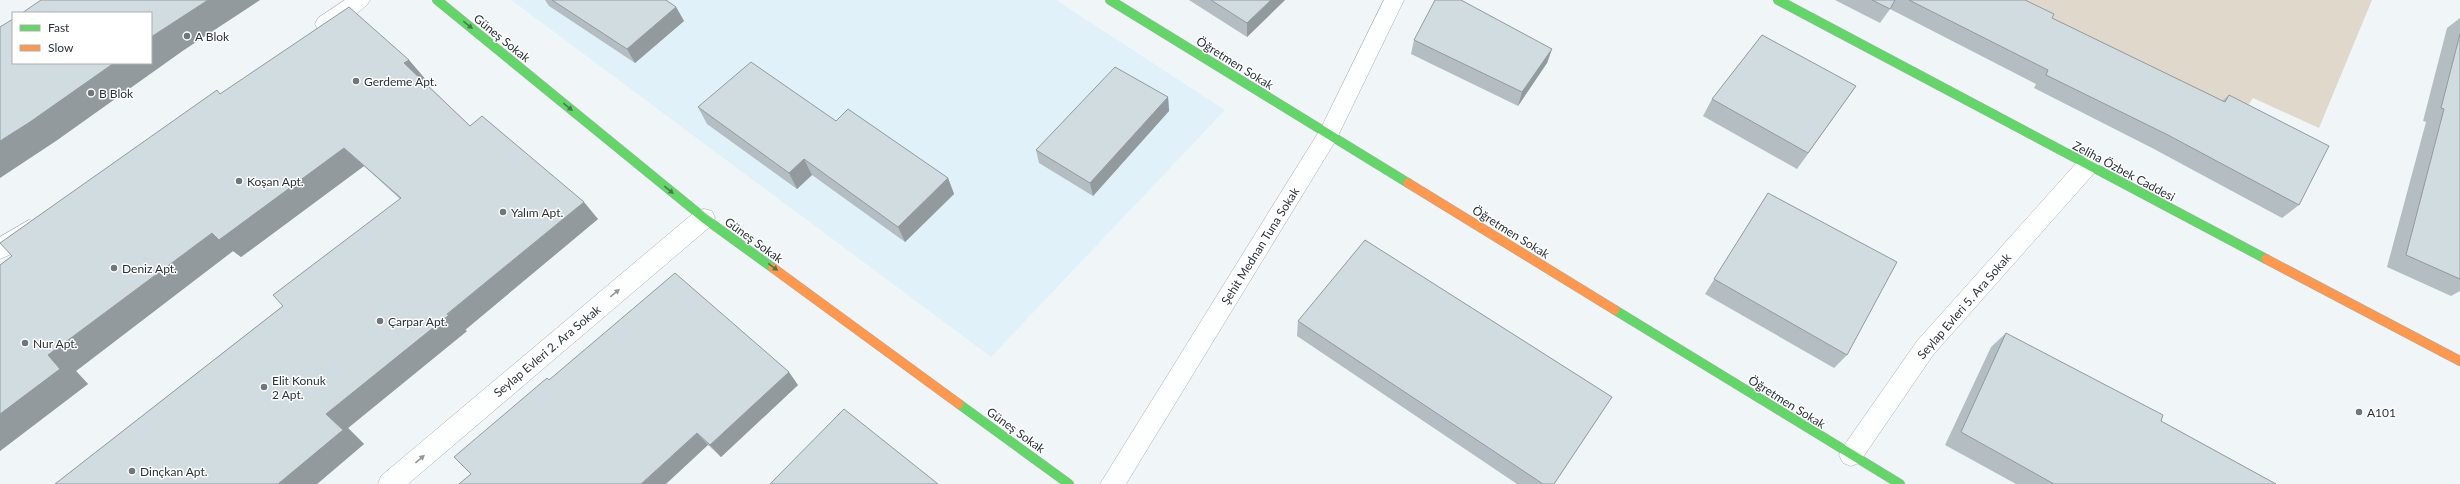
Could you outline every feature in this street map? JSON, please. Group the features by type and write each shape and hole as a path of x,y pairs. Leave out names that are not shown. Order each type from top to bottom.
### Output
{"street":[{"path":"308,36 360,0"},
{"name":"Güneş Sokak","path":"437,0 704,218 1069,484"},
{"name":"Öğretmen Sokak","path":"1110,0 1852,456 1900,484"},
{"name":"Şehit Mednan Tuna Sokak","path":"1112,484 1329,134 1394,0"},
{"name":"Zeliha Özbek Caddesi","path":"1778,0 2460,361"},
{"name":"Seylap Evleri 5. Ara Sokak","path":"1852,456 1925,348 2088,165"},
{"path":"0,249 46,218"},
{"name":"Seylap Evleri 2. Ara Sokak","path":"390,484 704,218"}],"shaded area":[{"path":"511,0 1056,0 1225,110 991,357"},
{"path":"2003,0 2372,0 2319,128 2253,98 2242,114"}],"building":[{"path":"41,0 208,0 152,36 152,12 23,12"},
{"path":"552,0 666,0 676,7 627,49"},
{"path":"1211,0 1271,0 1247,23"},
{"path":"1435,0 1461,0 1552,49 1522,92 1414,40"},
{"path":"1872,0 1895,0 1890,9"},
{"path":"1909,0 2025,0 2054,14 2052,18 2225,102 2229,95 2329,146 2299,205 2168,135 2046,75 2048,70"},
{"path":"349,7 409,60 404,63 470,126 482,116 584,202 447,314 449,315 326,414 343,430 278,484 55,484 283,306 273,295 401,198 344,148 219,240 212,233 48,355 60,369 0,414 0,265 12,256 0,243 217,90 220,94"},
{"path":"12,20 12,64 113,64 30,122 0,141 0,27"},
{"path":"2460,34 2460,279 2406,255 2444,109 2441,108"},
{"path":"1762,35 1856,86 1808,153 1712,99"},
{"path":"751,62 836,121 848,109 948,178 898,227 804,159 789,173 698,107"},
{"path":"1115,67 1168,97 1090,183 1036,150"},
{"path":"1768,193 1897,262 1847,355 1714,279"},
{"path":"1365,240 1612,397 1554,484 1543,484 1298,321"},
{"path":"675,273 789,372 710,445 697,433 641,484 459,484 471,474 454,457 547,378 549,380"},
{"path":"2006,333 2163,415 2161,421 2276,484 2054,484 1961,432"},
{"path":"844,409 938,484 770,484"}],"traffic: fast":[{"path":"437,0 704,218 773,268"},
{"path":"1110,0 1408,183"},
{"path":"1778,0 2266,259"},
{"path":"1615,310 1900,484"},
{"path":"959,404 1069,484"}],"traffic: slow":[{"path":"1408,183 1615,310"},
{"path":"2266,259 2460,361"},
{"path":"773,268 959,404"}],"place":[{"name":"A Blok","path":"187,36"},
{"name":"Gerdeme Apt.","path":"356,81"},
{"name":"B Blok","path":"91,93"},
{"name":"Koşan Apt.","path":"239,181"},
{"name":"Yalım Apt.","path":"503,212"},
{"name":"Deniz Apt.","path":"114,268"},
{"name":"Çarpar Apt.","path":"380,321"},
{"name":"Nur Apt.","path":"25,343"},
{"name":"Elit Konuk 2 Apt.","path":"264,387"},
{"name":"A101","path":"2359,412"},
{"name":"Dinçkan Apt.","path":"132,471"}]}
